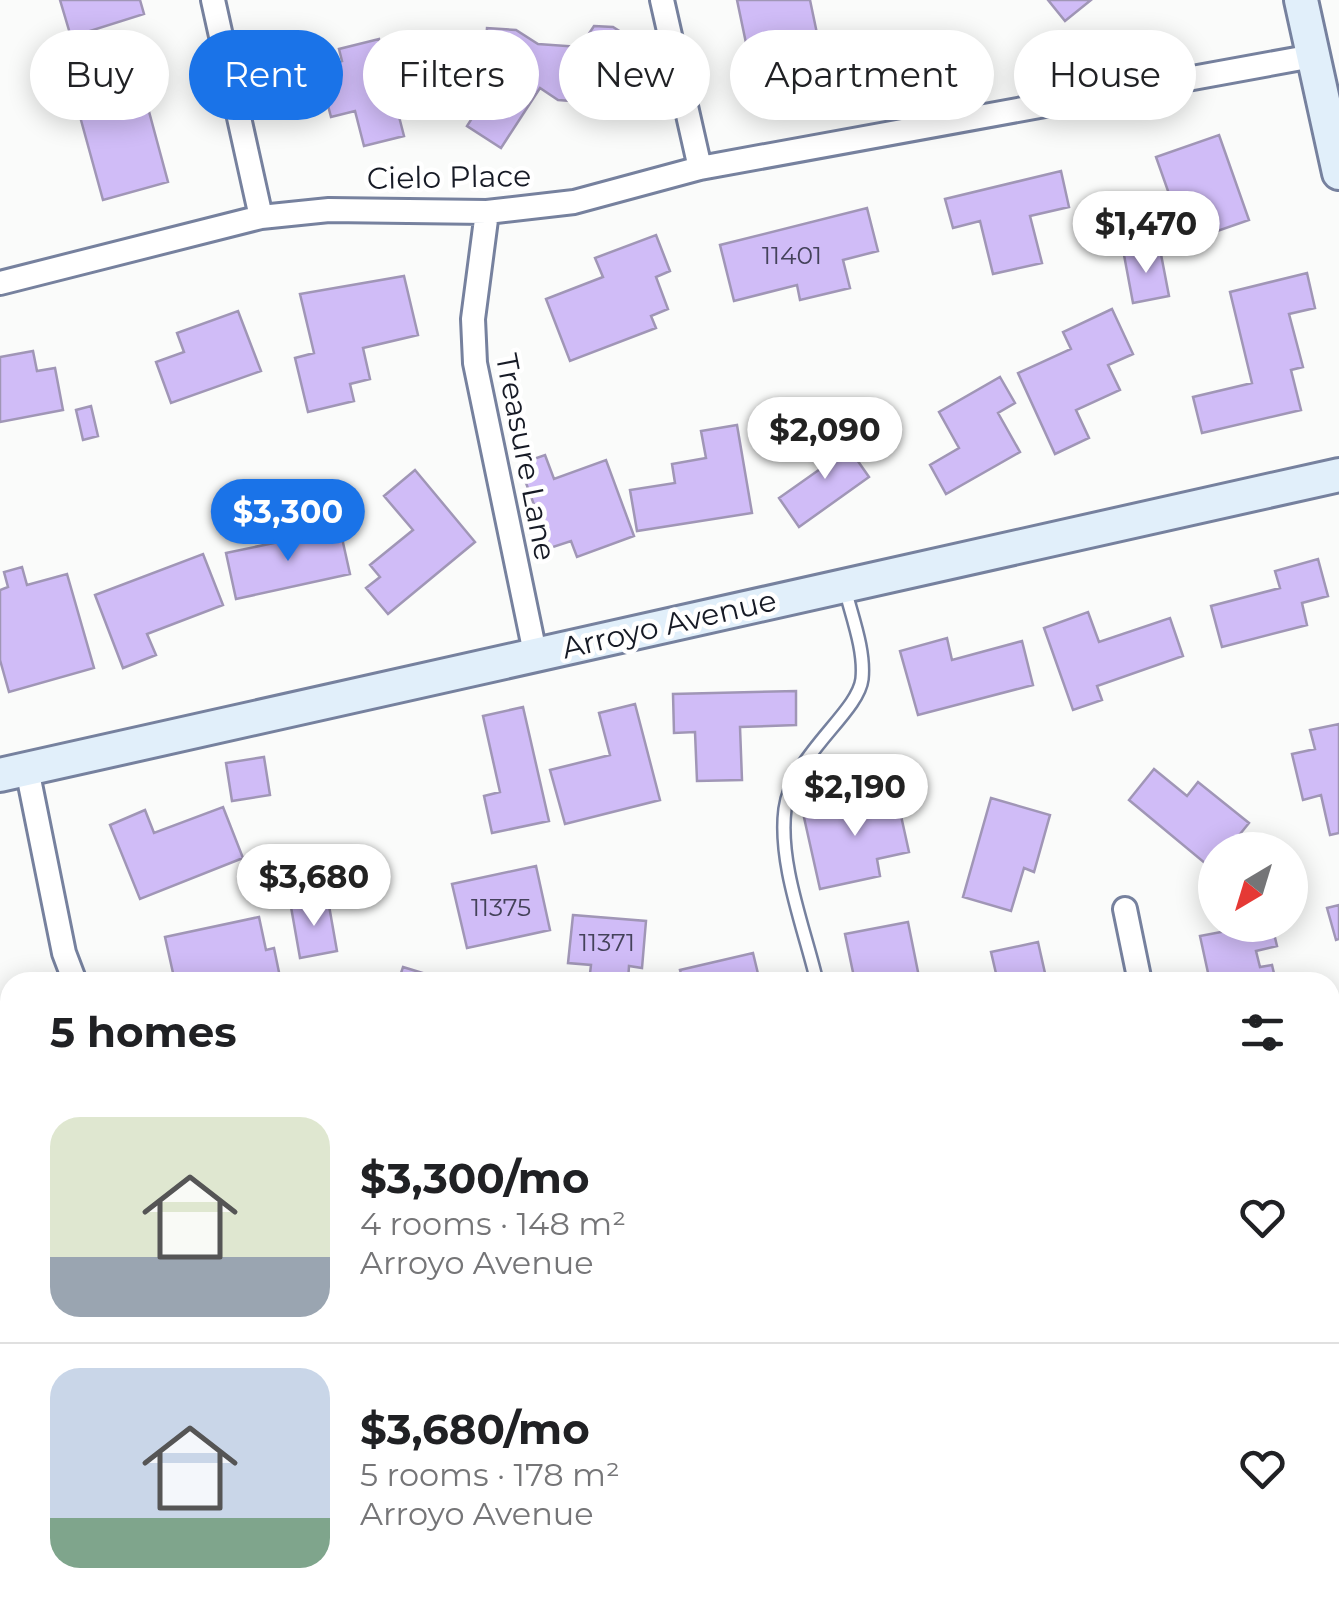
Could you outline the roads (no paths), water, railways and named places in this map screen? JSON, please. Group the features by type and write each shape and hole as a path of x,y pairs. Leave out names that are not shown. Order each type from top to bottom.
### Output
{"street":[{"path":"212,0 261,217"},
{"path":"662,0 700,168"},
{"path":"1301,0 1339,173"},
{"name":"Cielo Place","path":"0,283 261,217 329,210 487,212 574,202 700,168 1314,56"},
{"name":"Treasure Lane","path":"487,212 474,319 475,362 535,654"},
{"name":"Arroyo Avenue","path":"14,772 1339,475"},
{"path":"14,772 72,972"},
{"path":"1125,908 1138,972"}],"lane":[{"path":"816,972 788,859 785,809 804,758 862,683 861,655 844,585"}]}
